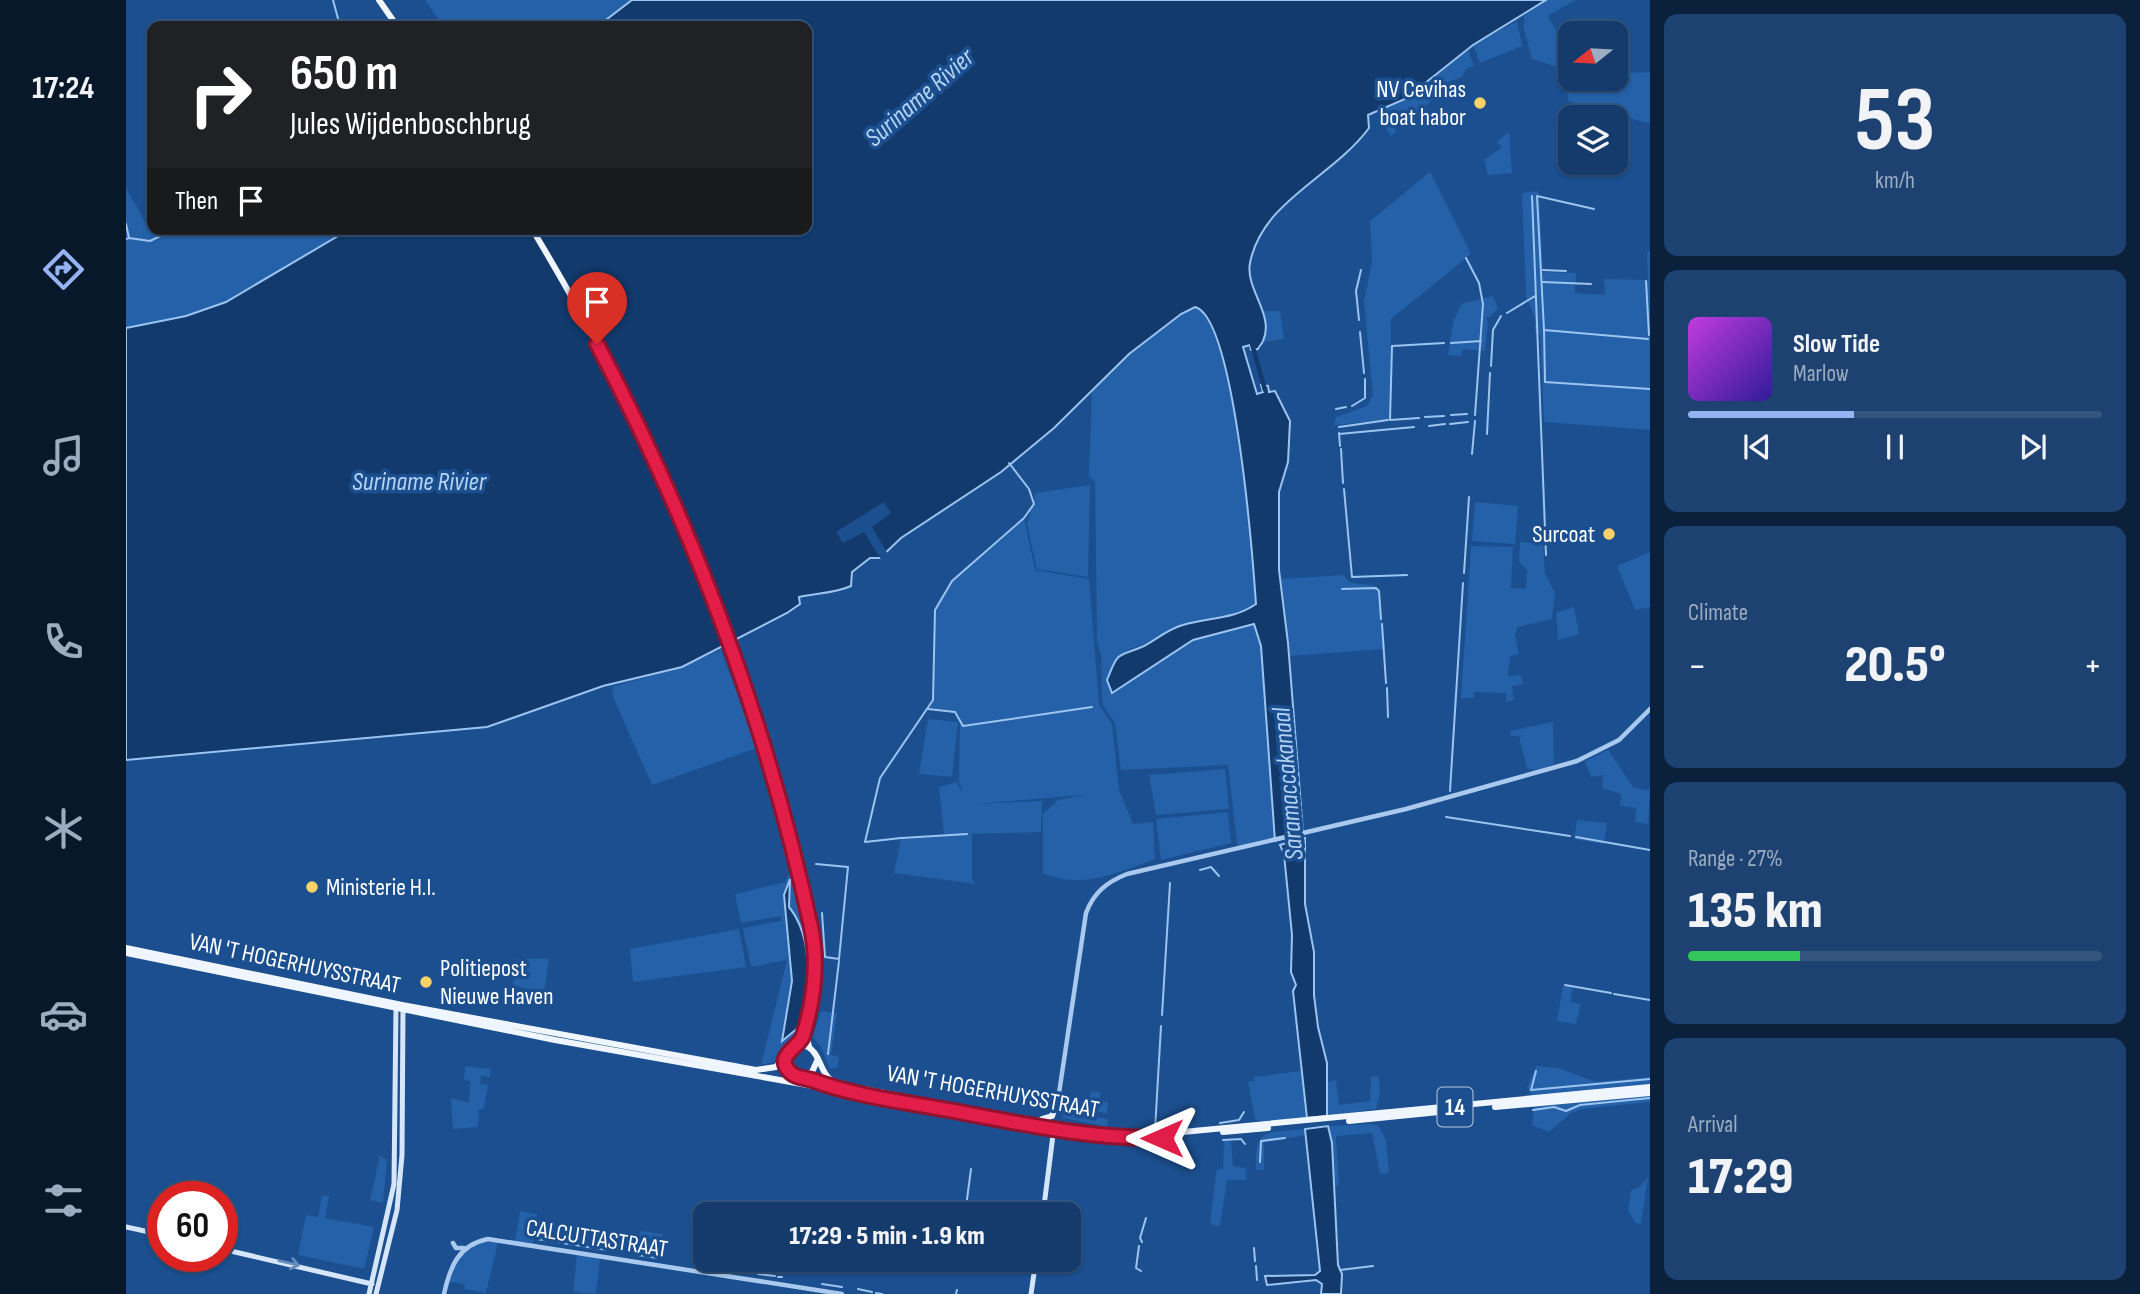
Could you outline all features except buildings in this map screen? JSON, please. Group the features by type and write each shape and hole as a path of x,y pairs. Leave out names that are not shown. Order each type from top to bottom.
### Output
{"main road":[{"path":"379,0 394,21"},
{"path":"535,235 613,374 688,537 756,720 785,816 805,900 816,962 807,1040 817,1059 812,1072 797,1076 788,1069 785,1059 791,1048 800,1044 809,1046"},
{"name":"VAN 'T HOGERHUYSSTRAAT","path":"126,950 400,1008 750,1074 1054,1126"},
{"path":"800,1044 811,1005"},
{"path":"376,1292 397,1210 400,1008"},
{"name":"VAN 'T HOGERHUYSSTRAAT","path":"400,1008 757,1070 776,1067 785,1059"},
{"name":"VAN 'T HOGERHUYSSTRAAT","path":"817,1059 829,1080 838,1084 1023,1118 1100,1136 1162,1138 1650,1090"},
{"path":"369,1294 394,1184 400,1062"},
{"name":"VAN 'T HOGERHUYSSTRAAT","path":"750,1074 797,1076 834,1089"},
{"path":"1023,1118 1049,1118 1058,1099"},
{"path":"1044,1202 1054,1126"},
{"path":"126,1227 147,1232"},
{"path":"238,1252 371,1284 376,1292"},
{"path":"1031,1294 1034,1272"}],"street":[{"path":"1054,1126 1083,926 1090,900 1105,885 1127,874 1406,809 1595,754 1619,740 1650,709"},
{"name":"CALCUTTASTRAAT","path":"466,1247 481,1241 499,1240 842,1294"},
{"path":"453,1243 459,1249 466,1247"},
{"path":"444,1294 447,1276 457,1256 466,1247"}],"shaded area":[{"path":"425,0 632,0 605,21 440,21"},
{"path":"1546,0 1575,0 1548,16 1558,34 1558,67 1532,59 1524,29 1524,16"},
{"path":"1517,21 1522,46 1480,63 1473,45"},
{"path":"1468,50 1474,66 1466,69 1462,77 1437,86 1430,78"},
{"path":"1650,72 1650,122 1628,118 1628,105 1582,105 1568,101 1567,91 1628,91 1628,73"},
{"path":"1428,80 1439,94 1419,112 1423,118 1419,116 1414,119 1416,124 1409,129 1405,122 1395,128 1396,132 1391,136 1379,117 1384,113 1381,108 1405,99"},
{"path":"1509,132 1512,173 1488,175 1484,160 1501,148 1497,141"},
{"path":"1430,172 1471,254 1391,319 1390,420 1334,425 1336,417 1367,406 1373,395 1364,301 1372,262 1370,221"},
{"path":"126,188 147,225 147,235 340,235 226,302 186,316 126,328"},
{"path":"1539,191 1543,272 1576,273 1575,293 1605,295 1604,279 1648,280 1647,252 1650,251 1650,430 1544,422 1540,334 1535,333 1535,318 1526,296 1522,193"},
{"path":"1493,296 1498,308 1490,317 1486,317 1488,322 1485,351 1463,349 1461,356 1448,355 1453,323 1461,304"},
{"path":"1195,307 1209,321 1221,352 1231,394 1246,494 1256,604 1228,616 1182,625 1127,650 1136,675 1193,640 1254,623 1261,646 1275,841 1238,851 1228,765 1121,770 1115,723 1102,704 1101,656 1097,640 1095,481 1089,476 1092,387 1167,323"},
{"path":"1263,311 1280,311 1284,339 1263,342"},
{"path":"1090,485 1088,577 1037,569 1027,524 1036,493"},
{"path":"1475,502 1518,506 1515,544 1472,541"},
{"path":"1024,518 1035,570 1089,579 1099,704 1112,724 1119,790 1133,824 1153,822 1155,859 1100,878 1086,880 1058,878 1043,873 1043,814 1058,800 1084,795 975,804 1042,801 1041,832 972,834 972,879 976,884 894,873 901,839 963,834 944,834 939,787 957,782 964,797 959,782 960,717 955,712 926,709 933,699 935,610 952,581"},
{"path":"1520,542 1543,544 1545,573 1555,593 1552,619 1518,627 1515,634 1519,654 1510,656 1508,676 1521,675 1523,684 1512,686 1514,700 1506,702 1506,693 1474,692 1474,698 1461,698 1471,546 1513,547 1511,588 1526,589 1527,570 1519,561"},
{"path":"1650,552 1650,607 1635,610 1617,566"},
{"path":"1343,575 1350,583 1372,585 1379,589 1385,649 1290,656 1281,579"},
{"path":"1574,607 1579,634 1558,640 1556,613"},
{"path":"721,650 757,748 652,785 614,699 612,687 675,669"},
{"path":"928,719 958,722 952,777 919,774"},
{"path":"1553,722 1554,764 1536,770 1527,769 1519,736 1511,736 1510,731"},
{"path":"1608,750 1634,788 1650,790 1648,824 1635,822 1636,808 1620,806 1621,794 1602,788 1603,775 1591,777 1585,761"},
{"path":"1225,769 1229,809 1156,815 1149,775"},
{"path":"1228,812 1231,843 1161,860 1156,819"},
{"path":"1577,820 1607,823 1604,844 1574,839"},
{"path":"793,867 809,931 812,971 810,991 800,1037 784,1045 774,1062 761,1065 787,960 751,967 743,928 781,921 781,916 741,923 735,894 785,882"},
{"path":"739,929 746,967 633,982 630,949"},
{"path":"518,958 549,959 544,993 513,985"},
{"path":"1563,986 1573,987 1570,1002 1581,1004 1576,1024 1557,1021"},
{"path":"821,1011 837,1013 831,1055 839,1057 838,1067 830,1069 821,1047 813,1037"},
{"path":"465,1066 491,1069 490,1077 481,1076 480,1084 488,1085 484,1109 479,1109 478,1127 453,1129 451,1098 469,1103 470,1081 464,1080"},
{"path":"1536,1066 1558,1068 1596,1082 1650,1077 1650,1085 1532,1096 1527,1088"},
{"path":"1301,1071 1307,1118 1262,1122 1255,1119 1248,1082 1254,1081 1254,1077"},
{"path":"1371,1077 1379,1077 1380,1094 1376,1109 1327,1116 1327,1082 1336,1080 1339,1105 1370,1101"},
{"path":"1091,1091 1100,1092 1099,1101 1108,1102 1107,1113 1095,1112 1095,1117 1108,1119 1107,1127 1063,1118 1063,1107 1087,1110"},
{"path":"1650,1094 1650,1102 1582,1109 1571,1113 1549,1132 1532,1125 1534,1106"},
{"path":"1378,1125 1386,1140 1389,1173 1380,1174 1372,1133 1336,1136 1339,1185 1335,1186 1328,1126"},
{"path":"1305,1129 1306,1135 1264,1142 1264,1170 1256,1170 1258,1146 1266,1134"},
{"path":"1224,1141 1231,1141 1233,1166 1245,1168 1247,1180 1227,1180 1220,1226 1210,1224 1216,1173 1218,1169 1223,1169"},
{"path":"380,1155 387,1161 383,1203 370,1200"},
{"path":"1648,1177 1641,1224 1636,1223 1628,1211 1631,1190 1638,1188"},
{"path":"322,1195 329,1196 325,1218 374,1227 364,1269 298,1255 306,1215 318,1217"},
{"path":"520,1211 537,1214 533,1244 515,1241"},
{"path":"640,1231 663,1234 660,1257 648,1255 648,1250 638,1253"},
{"path":"482,1242 498,1242 486,1293 464,1289 465,1284 449,1282 460,1258"},
{"path":"577,1254 600,1257 596,1294 573,1292"}],"water":[{"name":"Suriname Rivier","path":"632,0 1546,0 1473,45 1405,99 1368,115 1369,128 1354,146 1283,206 1268,223 1257,241 1250,263 1252,282 1263,312 1266,331 1258,349 1251,350 1250,345 1243,347 1257,394 1263,392 1261,385 1268,386 1269,392 1275,391 1290,421 1288,462 1279,492 1279,570 1288,643 1303,832 1275,841 1261,646 1254,624 1193,640 1112,693 1107,680 1120,656 1167,632 1192,622 1229,616 1256,604 1246,494 1231,394 1221,352 1209,321 1195,307 1181,314 1129,354 1054,428 1001,472 901,538 880,558 870,558 852,572 851,586 833,592 799,597 800,604 787,613 682,667 603,686 487,727 126,760 126,328 186,316 226,302 340,235 812,235 812,21 605,21"},
{"path":"1305,838 1305,904 1314,952 1314,995 1318,1027 1327,1063 1327,1116 1307,1118 1293,991 1296,985 1291,972 1292,935 1284,854 1280,845"},
{"path":"790,879 789,907 803,934 807,982 798,1028 782,1041 792,981 784,895"},
{"path":"1328,1126 1332,1143 1338,1265 1342,1274 1341,1294 1321,1294 1322,1284 1316,1280 1267,1285 1265,1276 1315,1275 1320,1271 1305,1129"}],"pier":[{"path":"884,502 891,513 872,527 889,556 882,561 864,532 843,543 836,532"}],"waterway":[{"path":"333,0 339,21"},
{"path":"1532,196 1546,555"},
{"path":"1544,330 1537,196 1594,209"},
{"path":"126,224 129,238 126,239"},
{"path":"129,238 150,241 162,235"},
{"path":"1466,258 1479,283 1483,304 1475,415"},
{"path":"1359,320 1356,291 1361,270"},
{"path":"1543,270 1566,271"},
{"path":"1646,281 1649,335"},
{"path":"1543,282 1591,284"},
{"path":"1507,313 1535,296"},
{"path":"1491,366 1493,330 1501,316"},
{"path":"1648,339 1544,330 1545,382 1650,389"},
{"path":"1360,332 1364,373"},
{"path":"1451,343 1481,341"},
{"path":"1419,418 1390,420 1392,346 1444,343"},
{"path":"1252,344 1265,390"},
{"path":"1487,434 1490,373"},
{"path":"1352,406 1365,398 1365,379"},
{"path":"1336,409 1346,407"},
{"path":"1451,415 1467,414"},
{"path":"1425,417 1444,416"},
{"path":"1339,427 1388,420"},
{"path":"1472,454 1475,421"},
{"path":"1450,424 1468,422"},
{"path":"1429,426 1445,424"},
{"path":"1339,434 1414,427"},
{"path":"1339,433 1340,446"},
{"path":"1341,449 1343,483"},
{"path":"901,838 865,842 880,778 933,700 935,610 952,581 1024,518 1034,504 1029,489 1009,463"},
{"path":"1344,489 1352,577 1407,575"},
{"path":"1464,573 1469,497"},
{"path":"1450,791 1463,583"},
{"path":"1342,589 1376,588 1379,591 1381,619"},
{"path":"1382,624 1386,683"},
{"path":"1387,688 1388,717"},
{"path":"928,709 955,712 963,726 1092,707"},
{"path":"1446,817 1570,836"},
{"path":"902,838 967,834"},
{"path":"1576,837 1650,850"},
{"path":"816,864 848,867 839,959 825,957 822,913"},
{"path":"1200,870 1211,867 1219,876"},
{"path":"1162,1015 1170,883"},
{"path":"828,1054 839,961"},
{"path":"1565,985 1611,993"},
{"path":"1614,994 1650,1000"},
{"path":"1155,1130 1161,1026"},
{"path":"1536,1071 1531,1090 1650,1079"},
{"path":"1533,1110 1554,1107 1566,1111 1580,1105 1650,1098"},
{"path":"1220,1123 1239,1120 1244,1112"},
{"path":"1260,1162 1261,1141 1285,1138"},
{"path":"1223,1140 1241,1139 1245,1144"},
{"path":"967,1202 971,1169"},
{"path":"1142,1242 1140,1238 1146,1218"},
{"path":"537,1239 607,1250"},
{"path":"1139,1246 1136,1268 1141,1271"},
{"path":"1254,1248 1255,1261"},
{"path":"638,1255 657,1258"},
{"path":"1256,1266 1257,1280"},
{"path":"1340,1270 1373,1266"},
{"path":"747,1272 753,1273"},
{"path":"758,1274 775,1276"},
{"path":"822,1284 842,1287"},
{"path":"858,1289 872,1292"},
{"path":"956,1294 957,1290"},
{"path":"876,1293 882,1294"}],"place":[{"name":"NV Cevihas boat habor","path":"1480,103"},
{"name":"Surcoat","path":"1609,534"},
{"name":"Ministerie H.I.","path":"312,887"},
{"name":"Politiepost Nieuwe Haven","path":"426,982"}],"route":[{"path":"597,344 636,420 703,575 756,720 785,816 815,943 816,962 811,1005 800,1044 791,1048 785,1059 788,1069 795,1076 834,1089 1029,1125 1100,1136 1162,1138"}],"water label":[{"name":"Saramaccakanaal","path":"1287,784"}]}
